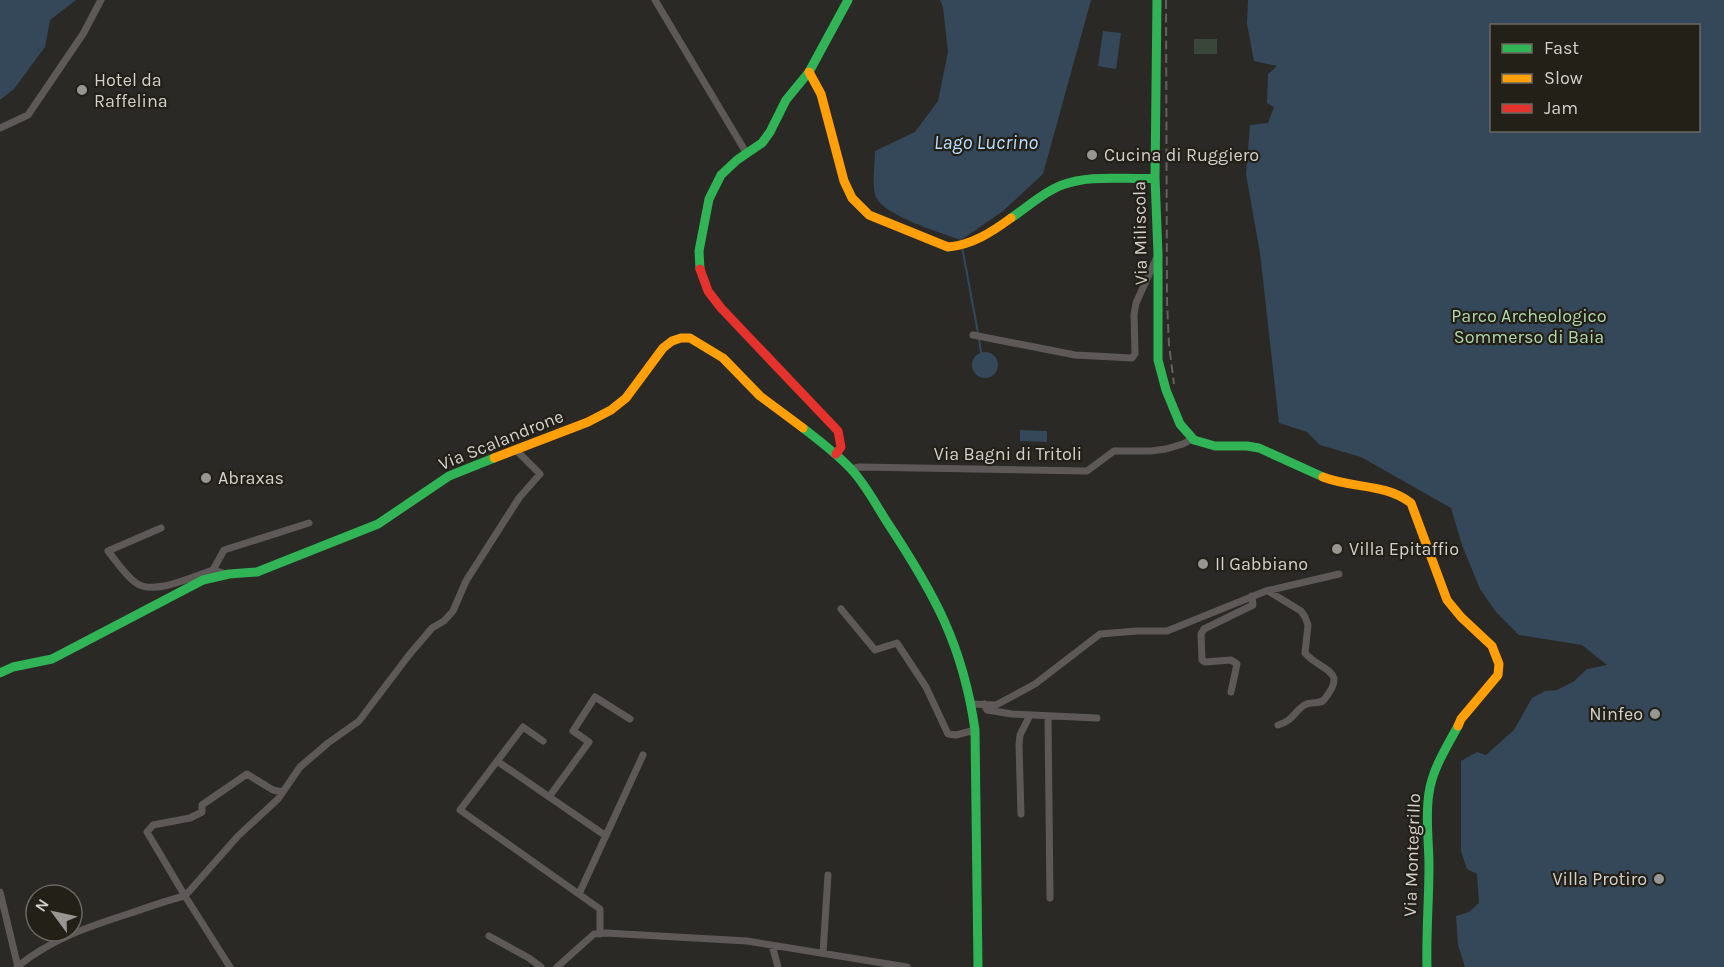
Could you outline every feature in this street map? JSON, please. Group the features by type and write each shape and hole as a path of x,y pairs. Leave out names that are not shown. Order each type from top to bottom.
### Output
{"street":[{"path":"0,128 28,115 83,34 101,0"},
{"path":"655,0 747,154"},
{"path":"848,0 809,72 786,100 770,132 762,143 737,160 721,175 709,200 699,251 699,266 708,291 737,327 838,430 841,447 836,454 851,469 926,580 949,625 964,665 975,730 978,967"},
{"name":"Via Miliscola","path":"1157,0 1155,178 1158,360 1160,376 1176,415 1187,435 1192,439"},
{"path":"809,72 820,94 844,181 852,198 869,215 948,248 961,247 984,235 1054,188 1065,184 1099,179 1155,178"},
{"path":"977,336 1075,355 1132,358 1136,303 1158,254"},
{"path":"1144,285 1158,290"},
{"name":"Via Scalandrone","path":"0,673 52,660 203,580 229,574 257,572 378,524 449,477 588,422 611,410 626,398 663,348 681,338 690,338 723,358 760,396 836,454"},
{"name":"Via Montegrillo","path":"1192,439 1208,445 1258,448 1342,484 1383,488 1403,495 1411,503 1446,598 1453,610 1491,645 1499,658 1498,675 1461,720 1440,761 1429,791 1426,817 1429,867 1426,925 1427,967"},
{"name":"Via Bagni di Tritoli","path":"851,469 859,467 1087,471 1114,451 1150,451 1178,446 1192,439"},
{"path":"0,892 17,967 39,951 84,927 185,896 238,836 267,810 300,767 359,721 409,654 432,628 444,621 453,611 460,591 473,570 519,498 540,474 517,451"},
{"path":"213,570 224,550 309,523"},
{"path":"161,528 108,551 136,584 149,588 160,587 213,570 229,574"},
{"path":"972,704 996,705 1035,684 1100,634 1167,631 1252,596 1339,574"},
{"path":"1268,591 1300,611 1308,626 1305,653 1325,667 1334,678 1334,685 1323,701 1303,706 1293,718 1278,724"},
{"path":"1231,692 1237,664 1231,660 1205,662 1202,660 1201,634 1204,629 1253,605 1252,596"},
{"path":"841,609 875,650 897,643 926,687 948,734 956,735 975,730"},
{"path":"549,797 589,742 573,731 595,697 630,719"},
{"path":"984,704 987,710 1030,715 1097,718"},
{"path":"1021,814 1019,745 1020,735 1030,715"},
{"path":"1048,716 1050,898"},
{"path":"543,741 523,726 460,810 600,909 600,933"},
{"path":"579,894 643,755"},
{"path":"497,761 606,836"},
{"path":"230,967 147,832 153,825 190,818 202,812 202,805 247,774 273,790 282,792"},
{"path":"823,954 828,875"},
{"path":"557,967 594,934 600,933 747,941 908,967"},
{"path":"489,936 541,967"},
{"path":"772,945 777,967"}],"green space":[{"path":"1194,39 1217,39 1217,54 1194,54"}],"water":[{"path":"0,0 76,0 50,20 45,47 14,89 0,100"},
{"name":"Lago Lucrino","path":"940,0 1091,0 1043,174 1003,211 961,240 926,228 887,209 879,201 874,189 875,151 915,132 938,101 948,52 943,7"},
{"name":"Parco Archeologico Sommerso di Baia","path":"1248,0 1724,0 1724,967 1465,967 1458,945 1456,916 1469,912 1479,903 1477,874 1467,869 1461,851 1461,761 1477,752 1486,755 1514,730 1532,698 1573,682 1587,669 1607,665 1582,645 1519,635 1496,612 1480,589 1462,545 1451,508 1361,457 1320,445 1307,432 1279,423 1260,253 1246,174 1250,125 1268,123 1274,107 1267,103 1268,74 1277,66 1254,61 1247,24"},
{"path":"1103,31 1121,33 1116,69 1098,66"},
{"path":"985,352 994,356 998,365 994,374 985,378 976,374 972,365 976,356"},
{"path":"1020,430 1047,431 1047,442 1020,441"}],"waterway":[{"path":"962,247 978,333"},
{"path":"979,338 981,353"}],"railway":[{"path":"1166,0 1167,301 1174,384"}],"traffic: fast":[{"path":"700,269 699,251 709,199 721,175 737,160 762,143 770,132 786,100 809,72 848,0"},
{"path":"1157,0 1155,178 1158,360 1166,390 1180,424 1194,440 1215,446 1259,448 1323,477"},
{"path":"1011,218 1062,185 1096,178 1155,178"},
{"path":"803,428 846,463 866,488 919,572 944,621 963,672 975,730 978,967"},
{"path":"0,673 13,667 52,659 203,580 229,574 257,572 378,524 449,476 494,458"},
{"path":"1427,967 1429,793 1437,767 1458,726"}],"traffic: slow":[{"path":"809,72 821,94 844,181 852,198 869,215 948,247 965,244 981,237 1011,218"},
{"path":"494,458 588,422 611,410 626,398 663,348 681,338 690,338 723,358 760,396 803,428"},
{"path":"1323,477 1391,492 1411,503 1447,600 1461,617 1492,646 1499,664 1498,675 1461,719 1458,726"}],"traffic: jam":[{"path":"700,269 708,291 721,308 838,431 841,447 836,454"}],"place":[{"name":"Hotel da Raffelina","path":"82,90"},
{"name":"Cucina di Ruggiero","path":"1092,155"},
{"name":"Abraxas","path":"206,478"},
{"name":"Villa Epitaffio","path":"1337,549"},
{"name":"Il Gabbiano","path":"1203,564"},
{"name":"Ninfeo","path":"1655,714"},
{"name":"Villa Protiro","path":"1659,879"}]}
